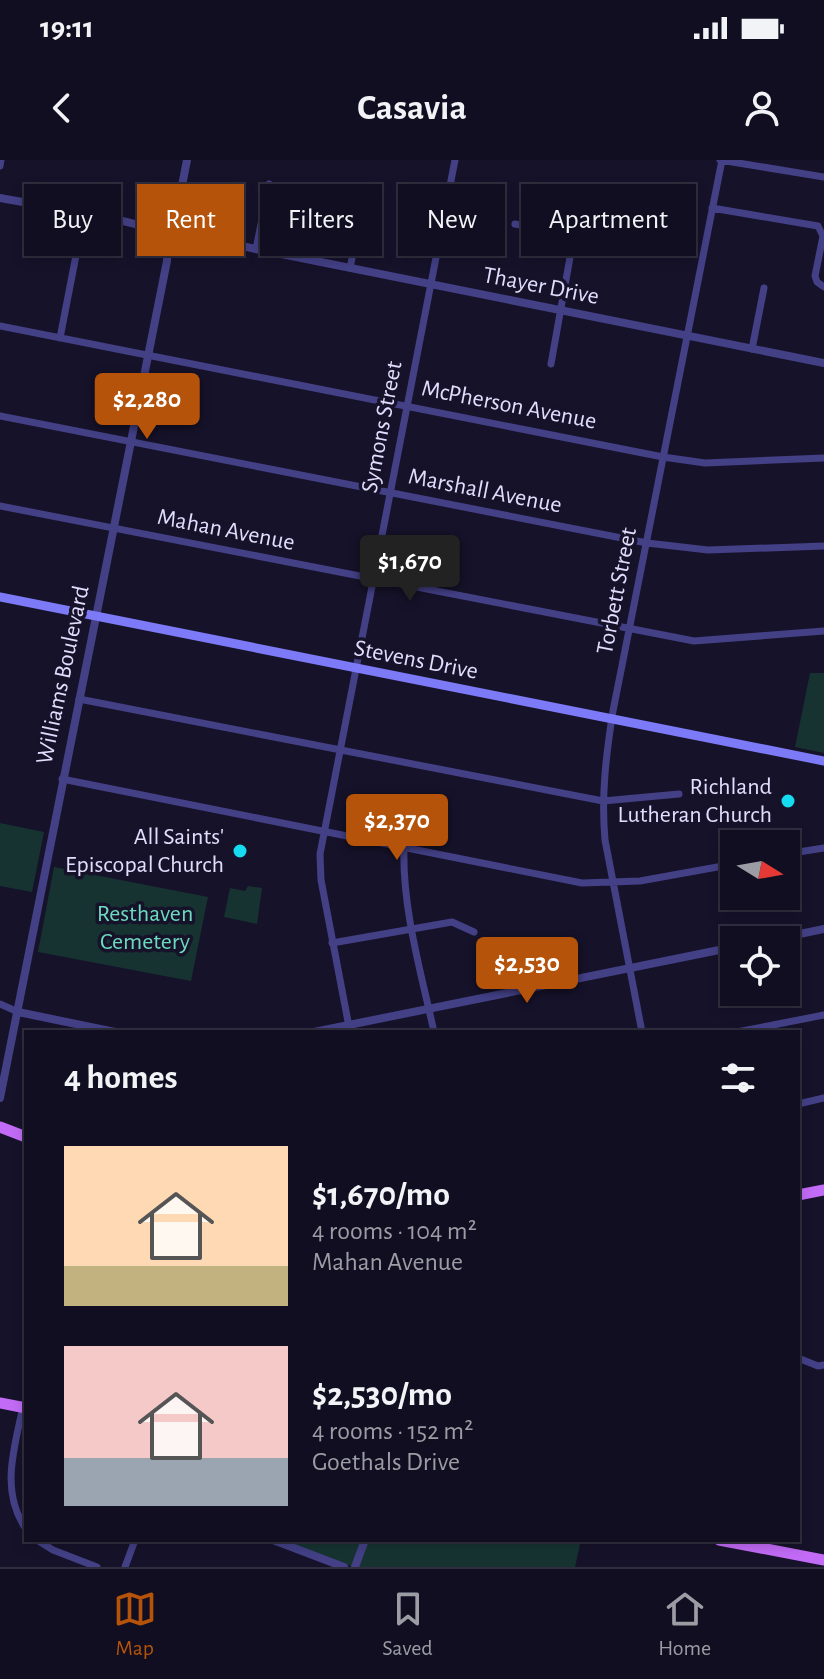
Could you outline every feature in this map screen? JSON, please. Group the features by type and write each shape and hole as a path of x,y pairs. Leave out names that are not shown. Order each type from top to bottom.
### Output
{"main road":[{"name":"Stevens Drive","path":"0,597 824,761"},
{"path":"0,1127 24,1136"},
{"path":"800,1195 824,1190"},
{"path":"0,1403 24,1408"},
{"path":"730,1542 824,1560"}],"street":[{"path":"0,166 1,160"},
{"name":"Williams Boulevard","path":"182,184 187,160"},
{"name":"Symons Street","path":"349,1029 321,880 320,854 455,160"},
{"path":"721,160 824,177"},
{"name":"Torbett Street","path":"642,1030 605,840 603,801 606,748 721,160"},
{"name":"Thayer Drive","path":"0,198 24,203"},
{"path":"712,208 818,226 823,236 815,276 824,287"},
{"path":"515,224 521,225"},
{"path":"256,249 260,229"},
{"name":"Thayer Drive","path":"244,246 824,363"},
{"path":"60,338 76,256"},
{"name":"Williams Boulevard","path":"0,1098 168,256"},
{"path":"350,268 352,256"},
{"path":"551,364 570,256"},
{"path":"752,349 764,288"},
{"name":"McPherson Avenue","path":"0,326 663,457 705,463 824,458"},
{"name":"Marshall Avenue","path":"0,416 647,543 708,550 824,546"},
{"name":"Mahan Avenue","path":"0,506 694,641 824,631"},
{"path":"79,699 603,801 679,794"},
{"path":"62,779 582,883 649,880 720,867"},
{"path":"404,847 403,870 412,928 434,1030"},
{"path":"800,852 824,848"},
{"path":"332,943 452,922 474,932"},
{"path":"800,934 824,929"},
{"path":"349,1029 429,1009 720,950"},
{"path":"0,1004 18,1012 105,1030"},
{"path":"747,1030 824,1015"},
{"path":"800,1104 824,1098"},
{"path":"800,1359 818,1366 824,1365"},
{"path":"24,1408 9,1481 13,1504 24,1525"},
{"path":"40,1542 97,1567"},
{"path":"125,1567 134,1542"},
{"path":"278,1542 344,1567"},
{"path":"355,1567 364,1542"}],"green space":[{"path":"810,673 824,673 824,753 795,747"},
{"path":"0,823 44,832 32,892 0,886"},
{"name":"Resthaven Cemetery","path":"54,867 208,897 191,981 38,952"},
{"path":"248,886 262,888 257,924 224,917 230,888 245,891"},
{"path":"288,1542 581,1542 575,1567 353,1567"}],"place":[{"name":"Richland Lutheran Church","path":"788,801"},
{"name":"All Saints' Episcopal Church","path":"240,851"}]}
